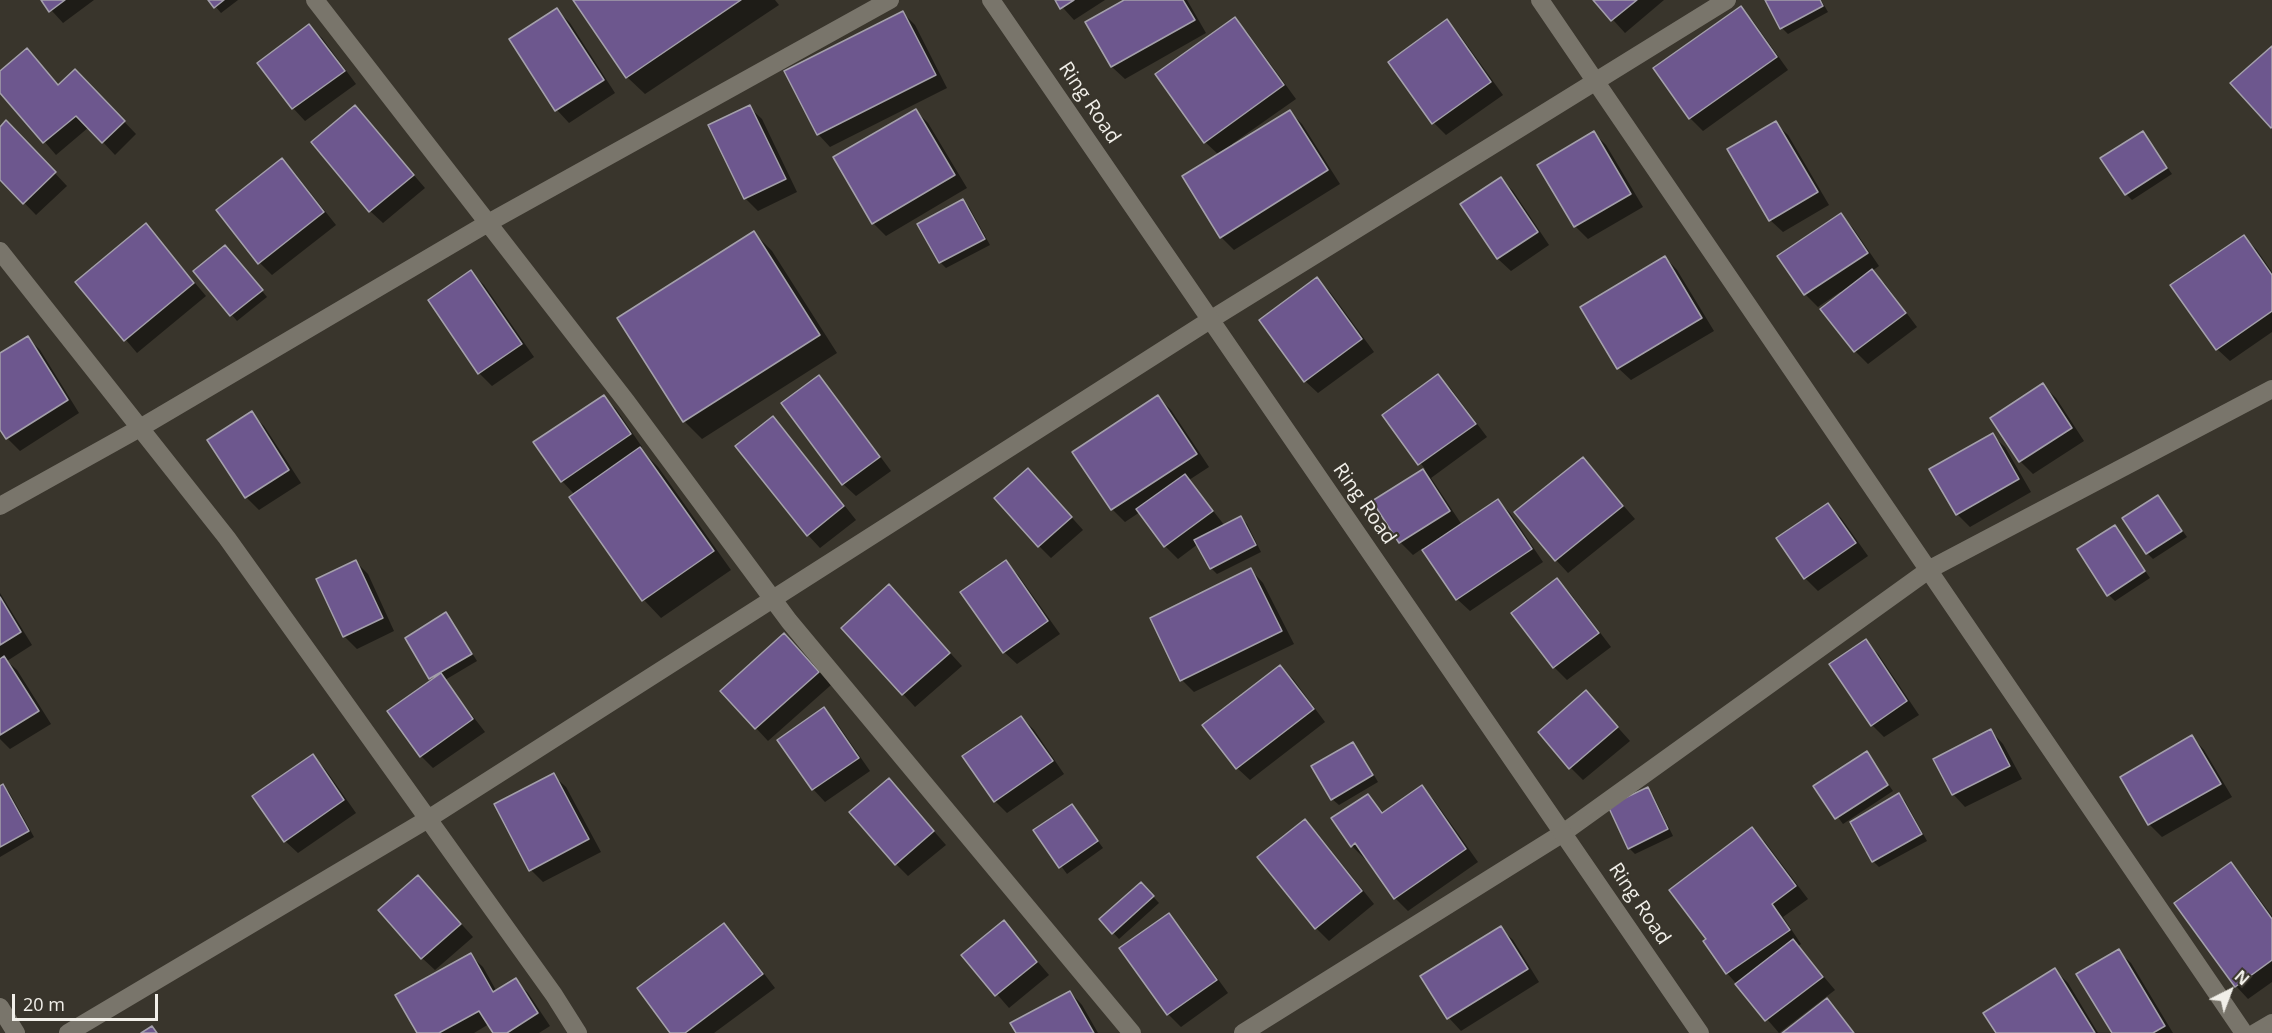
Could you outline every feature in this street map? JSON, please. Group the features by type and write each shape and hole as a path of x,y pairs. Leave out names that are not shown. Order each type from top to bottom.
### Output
{"street":[{"path":"315,0 633,411 789,621 1132,1033"},
{"path":"0,506 140,428 488,223 890,0"},
{"name":"Ring Road","path":"991,0 1700,1033"},
{"path":"1540,0 1930,569 2244,1033"},
{"path":"68,1033 428,819 1210,320 1727,0"},
{"path":"0,251 227,538 554,995 578,1033"},
{"path":"1243,1033 1563,833 1930,569 2272,390"},
{"path":"0,1007 16,1033"},
{"path":"2255,1033 2272,1023"}],"building":[{"path":"41,0 65,0 49,12"},
{"path":"208,0 224,0 214,8"},
{"path":"573,0 741,0 626,78"},
{"path":"1055,0 1074,0 1060,9"},
{"path":"1124,0 1183,0 1195,20 1111,67 1085,22"},
{"path":"1593,0 1637,0 1611,21"},
{"path":"1765,0 1820,0 1823,6 1780,29"},
{"path":"1741,6 1777,57 1689,119 1653,68"},
{"path":"557,8 604,80 555,111 509,39"},
{"path":"903,11 936,75 817,135 784,71"},
{"path":"1235,17 1284,85 1204,143 1155,74"},
{"path":"1447,19 1491,82 1432,124 1388,62"},
{"path":"309,24 345,71 292,109 257,63"},
{"path":"2272,46 2272,127 2271,128 2230,83"},
{"path":"27,48 58,85 75,69 125,121 102,143 76,116 43,143 0,93 0,71"},
{"path":"355,105 414,175 369,212 311,142"},
{"path":"750,105 786,179 744,199 708,125"},
{"path":"916,109 955,175 872,224 833,157"},
{"path":"1290,110 1328,170 1220,238 1182,176"},
{"path":"6,120 56,172 23,204 0,180 0,127"},
{"path":"1776,121 1818,192 1769,221 1727,149"},
{"path":"1594,131 1631,194 1574,227 1537,165"},
{"path":"2143,131 2167,168 2125,195 2100,158"},
{"path":"282,158 324,212 258,264 216,210"},
{"path":"1501,177 1538,232 1497,259 1460,204"},
{"path":"963,199 985,239 939,263 917,224"},
{"path":"1841,213 1868,253 1804,295 1777,256"},
{"path":"146,223 194,283 124,341 75,282"},
{"path":"754,231 820,335 683,422 617,318"},
{"path":"2244,235 2272,275 2272,311 2216,350 2170,285"},
{"path":"225,245 263,290 230,316 193,271"},
{"path":"1665,256 1702,318 1617,369 1580,307"},
{"path":"1872,269 1906,313 1854,352 1820,309"},
{"path":"471,270 522,344 478,374 428,300"},
{"path":"1317,277 1362,339 1304,382 1259,320"},
{"path":"28,336 68,400 6,439 0,430 0,353"},
{"path":"1438,374 1476,424 1418,465 1382,415"},
{"path":"819,375 880,457 842,485 781,403"},
{"path":"2043,383 2072,428 2019,462 1990,418"},
{"path":"604,395 631,434 561,482 533,442"},
{"path":"1158,395 1197,454 1111,510 1072,452"},
{"path":"252,411 289,470 245,498 207,440"},
{"path":"773,416 844,506 807,536 735,446"},
{"path":"1993,433 2019,479 1956,515 1929,469"},
{"path":"640,447 714,551 642,601 569,497"},
{"path":"1583,457 1623,506 1555,561 1514,512"},
{"path":"1028,468 1072,517 1038,547 994,498"},
{"path":"1423,469 1450,511 1399,543 1372,501"},
{"path":"1185,474 1213,511 1164,547 1136,509"},
{"path":"2158,495 2182,531 2146,554 2122,518"},
{"path":"1498,499 1532,549 1456,600 1422,550"},
{"path":"1828,503 1856,543 1804,579 1776,538"},
{"path":"1241,516 1256,545 1210,569 1194,540"},
{"path":"2115,525 2145,571 2107,596 2077,549"},
{"path":"356,560 383,618 343,637 316,579"},
{"path":"1006,560 1048,621 1003,653 960,592"},
{"path":"1251,568 1282,631 1180,681 1150,618"},
{"path":"1557,578 1599,633 1553,668 1511,613"},
{"path":"889,584 950,653 902,695 841,628"},
{"path":"0,597 21,632 0,645"},
{"path":"446,612 472,654 429,679 405,638"},
{"path":"784,633 819,672 755,729 720,691"},
{"path":"1866,639 1907,701 1871,726 1829,664"},
{"path":"4,656 39,711 0,735 0,659"},
{"path":"1280,665 1314,709 1236,769 1202,725"},
{"path":"441,673 473,719 420,757 387,711"},
{"path":"1586,690 1618,727 1569,769 1538,732"},
{"path":"824,707 859,758 812,790 777,740"},
{"path":"1021,716 1053,761 994,802 962,756"},
{"path":"1991,729 2010,766 1952,795 1933,759"},
{"path":"2192,735 2221,784 2148,825 2120,777"},
{"path":"1353,742 1373,775 1331,800 1311,766"},
{"path":"1867,751 1888,785 1835,819 1813,786"},
{"path":"313,754 344,800 284,842 252,796"},
{"path":"554,773 589,839 529,871 494,804"},
{"path":"889,778 934,831 895,865 849,812"},
{"path":"3,784 29,831 0,847 0,786"},
{"path":"1422,785 1466,849 1394,899 1355,843 1351,847 1331,818 1368,794 1382,813"},
{"path":"1648,787 1668,829 1628,849 1608,806"},
{"path":"1899,793 1922,834 1872,862 1850,822"},
{"path":"1072,804 1098,841 1059,868 1033,830"},
{"path":"1305,819 1362,891 1315,929 1257,857"},
{"path":"1752,827 1796,886 1772,904 1790,930 1726,974 1703,941 1706,939 1669,890"},
{"path":"2231,862 2272,919 2272,960 2235,987 2174,903"},
{"path":"418,875 461,924 421,959 378,910"},
{"path":"1141,882 1154,896 1112,934 1099,919"},
{"path":"1169,913 1217,980 1167,1015 1119,948"},
{"path":"1004,920 1037,962 995,996 961,955"},
{"path":"724,923 763,974 685,1033 670,1033 637,988"},
{"path":"1501,926 1528,969 1447,1019 1420,976"},
{"path":"1793,939 1823,977 1765,1021 1735,984"},
{"path":"2119,949 2165,1026 2153,1033 2112,1033 2076,974"},
{"path":"471,953 493,992 516,978 538,1013 507,1033 493,1033 479,1011 439,1033 417,1033 395,995"},
{"path":"2055,968 2095,1033 1996,1033 1983,1013"},
{"path":"1070,991 1094,1033 1016,1033 1010,1023"},
{"path":"1827,998 1854,1033 1782,1033"},
{"path":"152,1026 157,1033 141,1033"}]}
